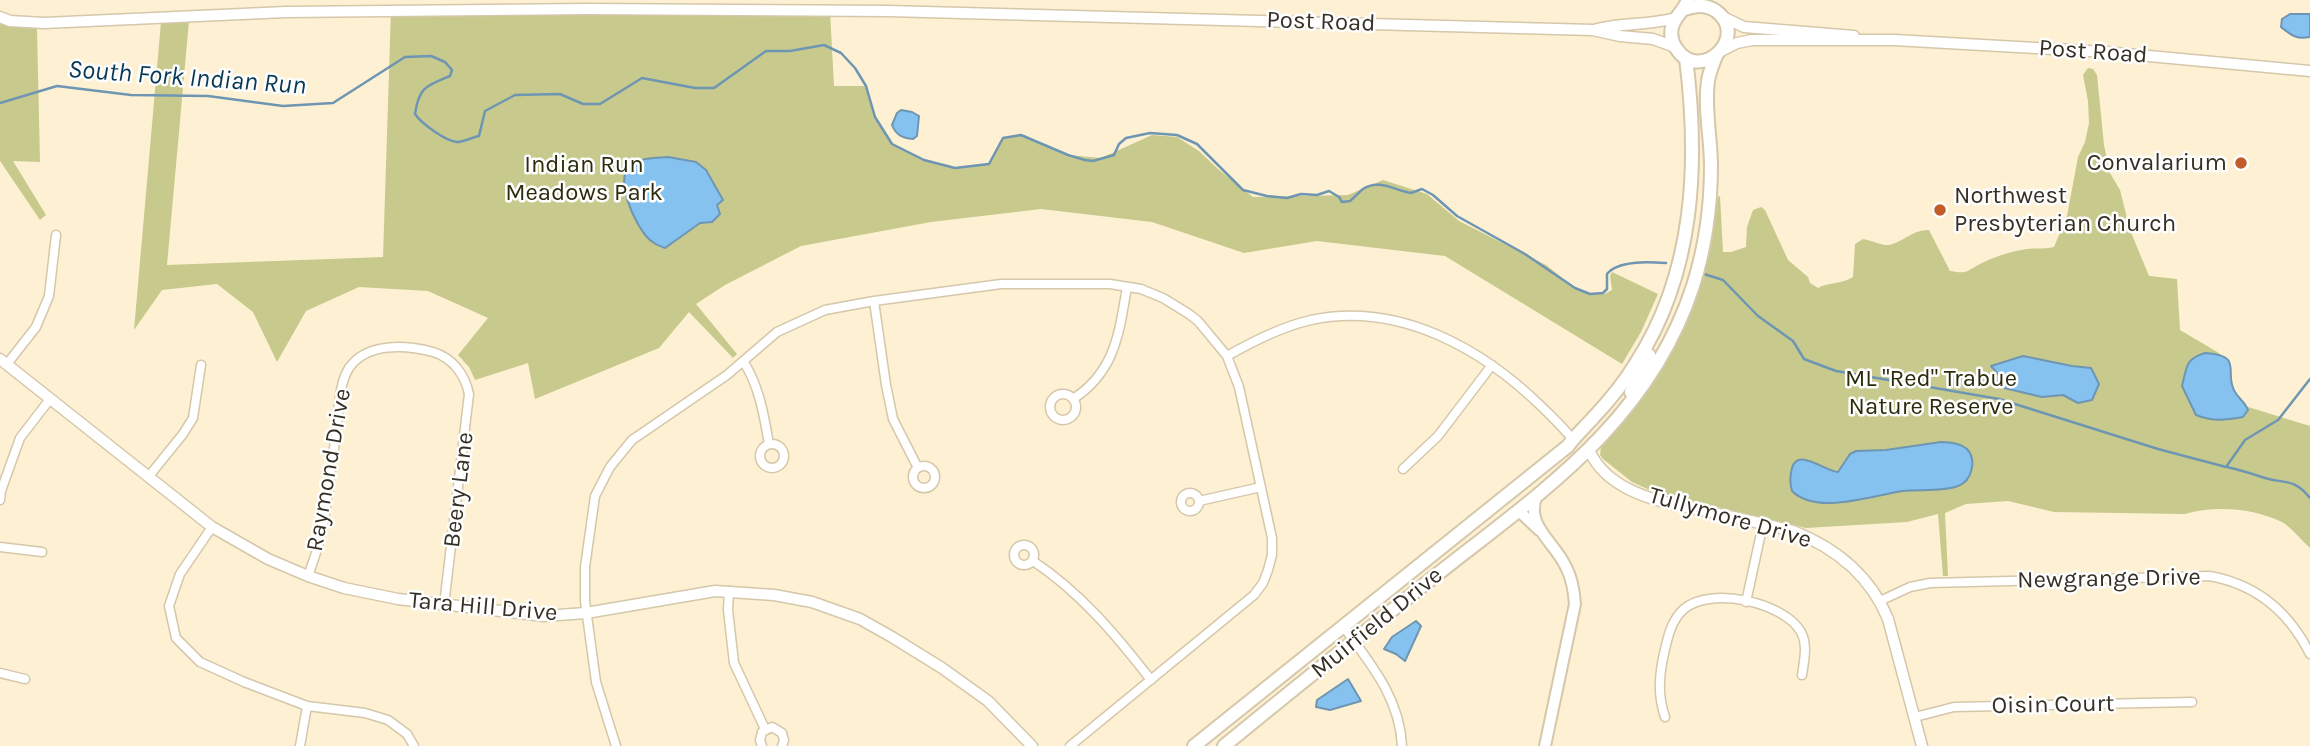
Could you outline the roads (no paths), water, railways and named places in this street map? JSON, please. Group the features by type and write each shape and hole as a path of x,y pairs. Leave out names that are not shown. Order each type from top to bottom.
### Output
{"main road":[{"path":"1589,450 1622,415 1659,364 1693,284 1709,211 1711,166 1707,84 1728,35 1727,26 1717,9 1701,5 1683,9 1671,33 1675,47 1686,58 1701,61 1718,54"},
{"path":"1589,450 1589,440 1625,400 1637,382 1673,307 1676,276 1687,233 1692,173 1690,90 1686,58"},
{"name":"Muirfield Drive","path":"1194,746 1568,446 1611,398 1636,363 1655,330 1676,276"},
{"path":"1545,746 1575,604 1573,586 1566,567 1541,531 1518,510 1518,499 1554,468 1607,413 1646,360"},
{"name":"Muirfield Drive","path":"1224,746 1589,450"},
{"path":"1534,497 1532,508 1541,531"}],"street":[{"name":"Post Road","path":"0,17 10,21 44,23 587,4 888,5 1593,30 1653,39 1675,47"},
{"name":"Post Road","path":"1593,30 1624,24 1656,23 1683,9"},
{"name":"Post Road","path":"1717,9 1737,25 1751,28 1837,33 1875,39"},
{"name":"Post Road","path":"1718,54 1737,43 1752,40 1875,39 2106,52 2310,71"},
{"path":"3,361 36,327 49,296 56,235"},
{"path":"616,746 596,682 586,613 585,568 595,496 610,467 632,440 727,375 777,332 825,310 1001,284 1110,284 1141,289 1163,298 1189,314 1227,356 1239,387 1272,538 1272,555 1263,583 1244,605 1070,746"},
{"path":"1073,399 1094,384 1109,362 1118,337 1127,287"},
{"path":"874,301 893,419 918,467"},
{"path":"1227,356 1292,325 1314,320 1357,317 1395,321 1435,333 1492,365 1526,392 1573,439"},
{"name":"Raymond Drive","path":"308,576 322,533 341,391 349,368 367,352 392,347 440,355 455,365 463,376"},
{"path":"743,360 761,400 769,444"},
{"name":"Tara Hill Drive","path":"3,361 212,527 268,559 308,576 373,595 534,615 586,613 695,594 729,591 812,601 860,620 892,637 973,690 1002,714 1032,746"},
{"path":"149,476 193,418 201,365"},
{"path":"1403,469 1438,436 1492,365"},
{"name":"Beery Lane","path":"444,605 470,403 463,376"},
{"path":"0,500 20,438 50,399"},
{"name":"Tullymore Drive","path":"1589,450 1606,473 1646,497 1793,531 1816,540 1853,566 1880,601 1893,638 1922,746"},
{"path":"1199,501 1261,488"},
{"path":"1746,602 1763,524"},
{"path":"212,527 180,574 169,606 177,638 200,662 244,682 307,706 365,713 388,720 407,734 414,746"},
{"path":"0,547 42,552"},
{"path":"1033,561 1051,573 1099,616 1151,680"},
{"name":"Newgrange Drive","path":"1880,601 1910,587 1930,583 2209,576 2239,583 2265,598 2290,624 2310,654"},
{"path":"729,591 728,610 734,663 765,729"},
{"path":"1665,716 1659,680 1668,636 1674,621 1683,610 1707,598 1720,597 1746,602 1785,615 1804,639 1802,675"},
{"path":"1343,626 1376,670 1389,694 1399,722 1402,746"},
{"path":"0,673 25,679"},
{"name":"Oisin Court","path":"1915,717 1954,708 2192,702"},
{"path":"300,746 307,706"},
{"path":"762,746 760,736 765,729 772,727 784,736 782,746"}],"water":[{"path":"2290,14 2310,14 2310,37 2294,36 2281,27 2282,19"},
{"path":"901,110 919,116 917,136 913,139 900,135 892,125"},
{"path":"668,157 696,162 706,170 723,200 717,205 720,214 712,222 700,223 665,248 653,242 641,230 628,201 624,181 626,172 634,163 648,158"},
{"path":"2205,353 2217,354 2229,361 2232,385 2248,410 2243,417 2220,420 2196,415 2182,386 2190,361"},
{"path":"2023,356 2091,368 2099,384 2092,400 2078,403 2063,395 2042,397 2004,388 1999,375 1991,366"},
{"path":"1941,442 1961,445 1967,449 1972,459 1970,475 1958,486 1938,490 1903,491 1830,503 1803,498 1792,491 1792,468 1795,462 1800,460 1838,472 1850,454 1856,451 1886,450"},
{"path":"1416,621 1421,626 1405,661 1384,649 1392,637"},
{"path":"1348,679 1361,701 1330,710 1316,707 1317,700"}],"waterway":[{"name":"South Fork Indian Run","path":"0,103 57,86 131,95 208,96 283,106 333,103 405,57 431,56 445,62 452,70 450,76 425,89 419,98 415,114 434,131 457,142 479,136 485,111 515,95 560,94 583,104 600,104 642,78 695,88 714,88 766,51 790,51 824,45 841,53 855,68 866,86 875,117 892,144 924,160 955,168 989,164 1003,138 1021,135 1068,155 1093,161 1114,155 1119,144 1126,138 1150,133 1177,135 1197,144 1243,190 1267,196 1287,198 1329,191 1342,202 1350,201 1363,189 1375,185 1411,193 1422,189 1457,216 1525,254 1575,288 1590,294 1603,293 1607,289 1607,274 1618,266 1666,263"},
{"name":"South Fork Indian Run","path":"1704,274 1723,280 1758,316 1793,341 1804,359 1836,371 1999,399 2158,449 2226,467 2245,440 2278,420 2310,379"},
{"path":"2227,467 2294,484 2310,498"}],"place":[{"name":"Convalarium","path":"2241,163"},
{"name":"Northwest Presbyterian Church","path":"1940,210"}],"park label":[{"name":"Indian Run Meadows Park","path":"584,179"},
{"name":"ML \"Red\" Trabue Nature Reserve","path":"1931,393"}]}
